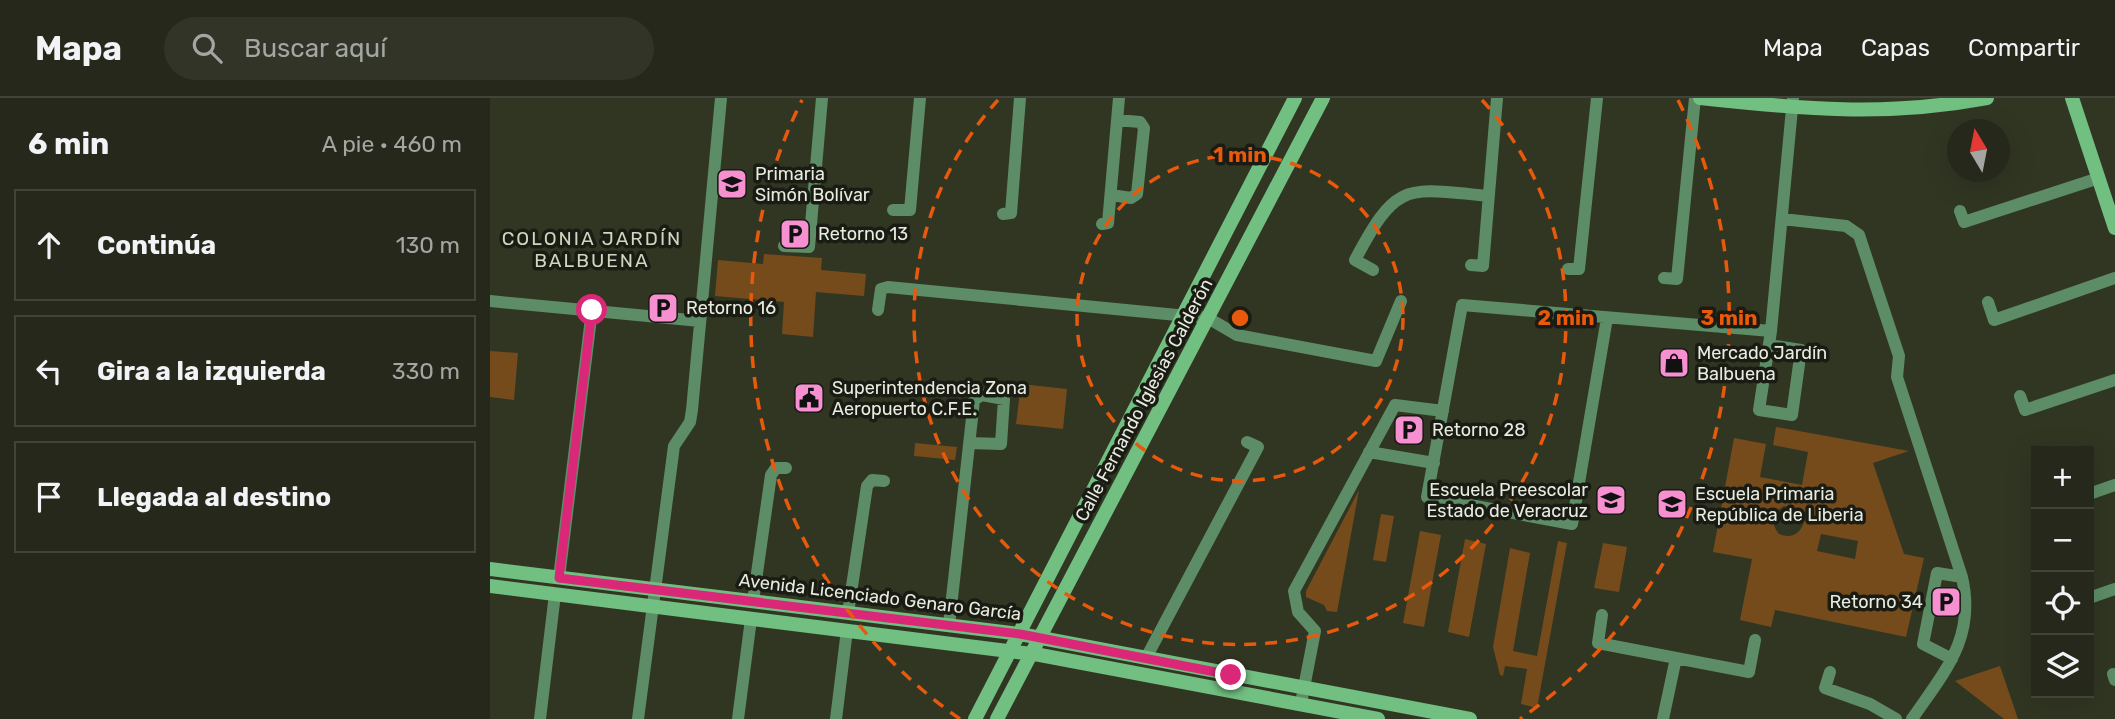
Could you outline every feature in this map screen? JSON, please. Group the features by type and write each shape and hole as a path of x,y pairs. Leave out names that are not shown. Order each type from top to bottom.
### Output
{"street":[{"path":"638,719 674,446 690,422 722,98"},
{"path":"784,246 809,247 822,98"},
{"path":"893,210 910,210 920,98"},
{"path":"1003,214 1011,213 1020,98"},
{"path":"1102,224 1108,223 1119,98"},
{"name":"Calle Fernando Iglesias Calderón","path":"975,719 1295,98"},
{"name":"Calle Fernando Iglesias Calderón","path":"997,719 1042,638 1323,98"},
{"path":"1471,265 1483,265 1497,98"},
{"path":"1568,269 1580,269 1597,98"},
{"path":"1664,278 1677,279 1697,98 1887,111 1987,98"},
{"path":"2072,98 2115,228"},
{"path":"1769,345 1801,350 1792,415 1759,410 1771,331 1792,103"},
{"path":"1111,195 1131,198 1138,194 1144,128 1140,122 1117,120"},
{"path":"1960,211 1964,222 2099,178"},
{"path":"1373,270 1355,260 1378,217 1392,201 1424,191 1489,196"},
{"path":"1782,219 1854,229 1899,356 1897,377 1962,577 1965,627 1952,659 1913,719"},
{"path":"1988,302 1994,320 2115,278"},
{"path":"878,310 881,289 888,287 1208,318 1237,335 1376,361 1402,301"},
{"path":"490,301 700,321"},
{"path":"1607,318 1572,524 1427,497 1462,305 1771,331"},
{"path":"559,578 592,310"},
{"path":"2020,396 2025,410 2115,380"},
{"path":"1302,696 1315,631 1298,611 1294,591 1395,405 1443,411"},
{"path":"1146,658 1258,447 1247,442"},
{"path":"949,625 970,443"},
{"path":"1369,452 1434,463"},
{"path":"754,601 771,475 776,468 786,468"},
{"path":"848,613 867,486 872,480 884,481"},
{"path":"2094,492 2115,485"},
{"name":"Avenida Licenciado Genaro García","path":"490,569 1020,634 1231,675 1378,719"},
{"path":"1952,659 1923,644 1937,573 1962,577"},
{"name":"Avenida Licenciado Genaro García","path":"490,586 1031,654 1228,690 1302,696 1469,719"},
{"path":"2094,596 2115,589"},
{"path":"540,719 555,594"},
{"path":"1602,615 1598,643 1749,672 1755,639"},
{"path":"738,719 751,619"},
{"path":"836,719 847,630"},
{"path":"1662,719 1676,658"},
{"path":"1830,672 1825,688 1870,705 1896,719"},
{"path":"1228,690 1231,675"}],"shaded area":[{"path":"764,254 822,258 821,270 866,274 864,296 816,292 813,337 782,334 784,302 715,296 718,260 763,264"},
{"path":"490,351 518,353 514,400 490,397"},
{"path":"1021,384 1067,389 1063,429 1016,424"},
{"path":"1776,427 1909,451 1873,463 1904,554 1924,558 1906,637 1775,610 1771,627 1740,620 1752,559 1713,552 1734,438 1766,444 1760,477 1802,485 1808,452 1773,445","holes":["1784,506 1797,509 1804,521 1801,529 1791,536 1779,534 1773,522 1775,515","1821,534 1858,541 1855,559 1817,551"]},
{"path":"915,443 957,447 955,460 914,456"},
{"path":"1359,490 1337,612 1327,611 1324,605 1306,597 1306,591"},
{"path":"1381,514 1394,516 1386,562 1373,560"},
{"path":"1420,531 1441,535 1424,627 1403,623"},
{"path":"1465,539 1486,544 1469,637 1448,632"},
{"path":"1558,541 1567,543 1537,708 1521,704 1527,669 1505,666 1503,676 1500,675 1493,647 1510,548 1530,553 1513,651 1537,656"},
{"path":"1603,543 1627,547 1619,592 1594,588"},
{"path":"2000,666 2018,719 2004,719 1955,681"}],"place":[{"name":"Primaria Simón Bolívar","path":"732,184"},
{"name":"Retorno 13","path":"795,234"},
{"name":"Retorno 16","path":"663,308"},
{"name":"Mercado Jardín Balbuena","path":"1674,363"},
{"name":"Superintendencia Zona Aeropuerto C.F.E.","path":"809,398"},
{"name":"Retorno 28","path":"1409,430"},
{"name":"Escuela Preescolar Estado de Veracruz","path":"1611,500"},
{"name":"Escuela Primaria República de Liberia","path":"1672,504"},
{"name":"Retorno 34","path":"1946,602"}],"district":[{"name":"COLONIA JARDÍN BALBUENA","path":"592,249"}],"route":[{"path":"592,310 559,578 1020,634 1231,675"}]}
